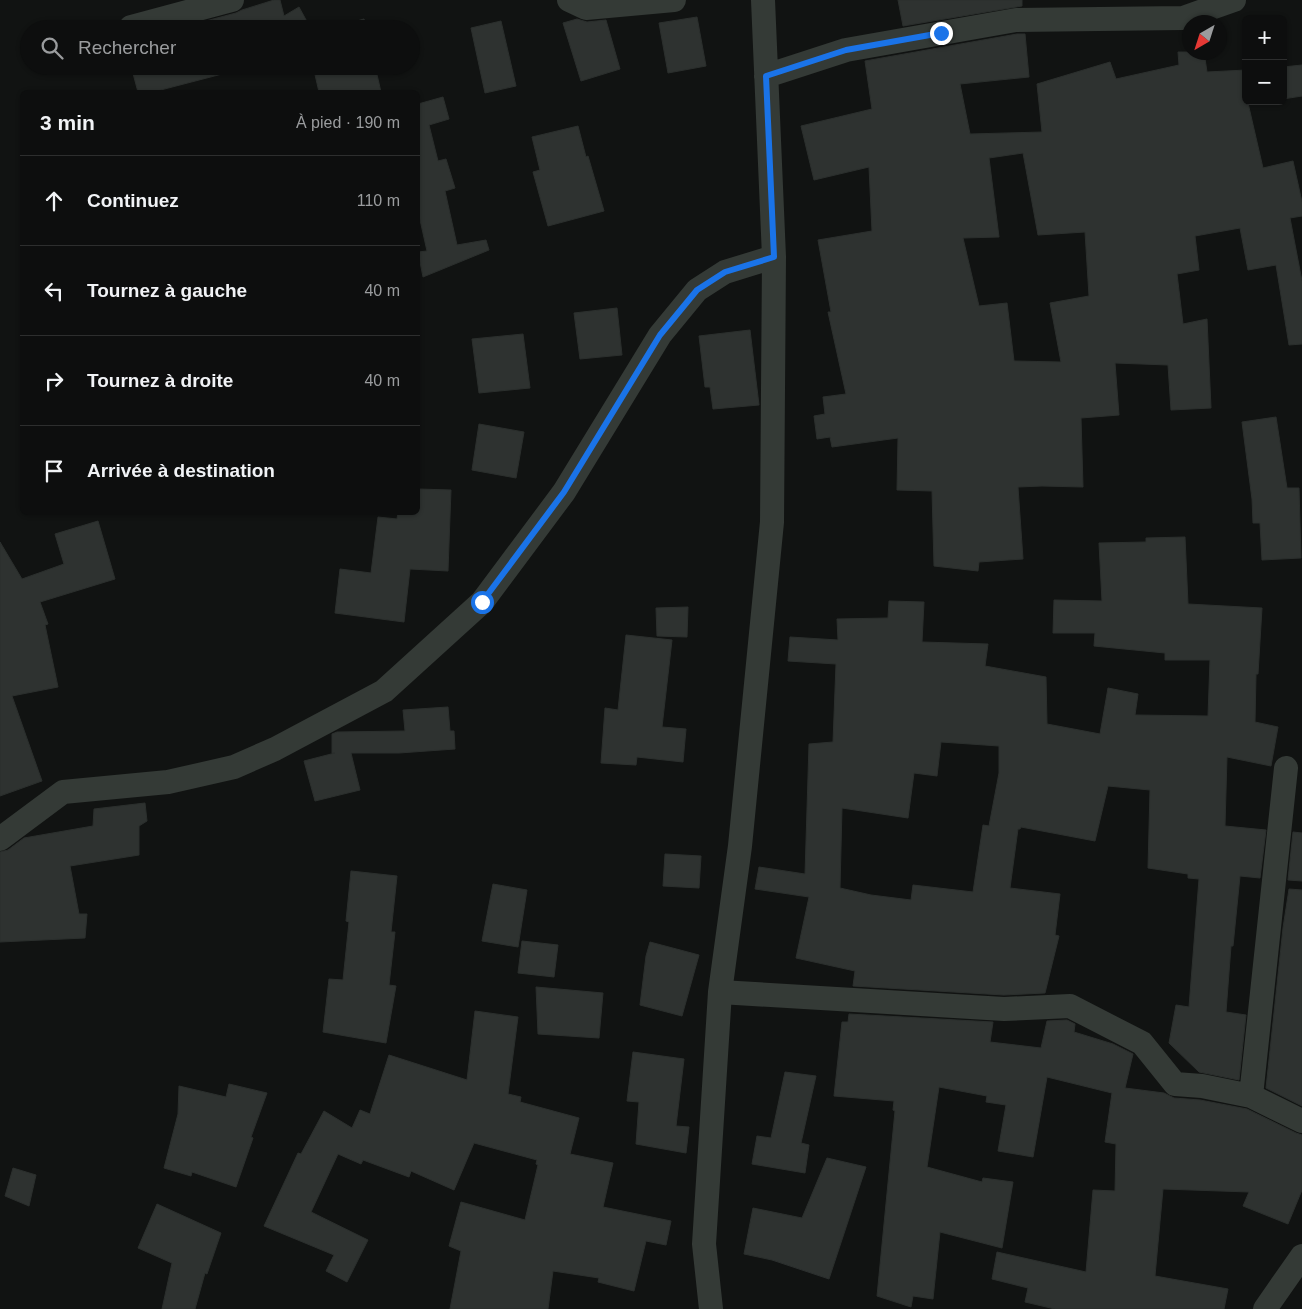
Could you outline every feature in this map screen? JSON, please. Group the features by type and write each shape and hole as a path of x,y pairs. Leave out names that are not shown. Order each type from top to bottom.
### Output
{"street":[{"path":"156,20 232,0"},
{"path":"569,0 586,8 674,0"},
{"path":"711,1309 704,1244 720,992 740,846 772,522 774,257 763,0"},
{"path":"766,76 846,50 1016,20 1183,18 1234,0"},
{"path":"0,839 63,792 168,782 234,767 275,749 384,691 482,602 564,492 660,335 697,290 725,272 774,257"},
{"path":"1251,1096 1286,768"},
{"path":"720,992 1004,1009 1070,1006 1142,1043 1175,1084 1202,1086 1251,1096 1302,1121"},
{"path":"1265,1309 1302,1256"}],"building":[{"path":"274,0 280,0 284,16 299,7 306,20 210,20"},
{"path":"898,0 1022,0 1022,6 903,26"},
{"path":"697,17 706,66 668,73 659,23"},
{"path":"577,19 587,22 606,20 620,69 581,81 563,23"},
{"path":"501,21 516,86 485,93 471,28"},
{"path":"1017,34 1025,34 1029,77 960,84 970,134 1042,132 1037,84 1110,62 1116,79 1179,65 1178,52 1182,52 1182,60 1205,60 1207,72 1242,70 1242,105 1248,105 1263,168 1293,161 1302,202 1302,216 1290,218 1302,281 1302,344 1289,345 1276,265 1248,270 1240,228 1195,236 1199,270 1177,274 1183,324 1207,319 1211,408 1171,410 1168,365 1115,363 1119,415 1081,418 1083,487 1018,487 1023,559 979,562 978,571 934,566 932,491 897,490 898,438 832,447 830,437 817,439 814,416 825,414 823,397 846,394 828,312 831,312 818,240 872,231 869,167 814,180 801,126 872,109 865,61","holes":["1023,153 1038,235 1085,232 1089,296 1050,303 1061,362 1014,361 1007,303 979,306 963,238 999,237 989,158"]},
{"path":"1302,65 1302,96 1287,98 1287,67"},
{"path":"133,75 218,75 161,90 137,90"},
{"path":"315,75 377,75 381,90 319,90"},
{"path":"443,97 449,119 429,125 438,161 446,159 455,188 445,191 457,245 486,240 489,250 423,277 420,252 427,251 420,220 420,103"},
{"path":"578,126 604,211 548,226 533,172 540,170 532,137"},
{"path":"617,308 622,355 580,359 574,313"},
{"path":"750,330 759,405 713,409 710,387 705,387 699,336"},
{"path":"523,334 530,388 479,393 472,339"},
{"path":"1276,417 1287,488 1299,488 1301,558 1262,560 1260,523 1253,523 1252,499 1242,422"},
{"path":"479,424 524,432 516,478 472,470"},
{"path":"420,489 451,490 448,571 410,569 404,622 335,613 340,569 371,573 378,517 397,519 398,515 420,515"},
{"path":"98,521 115,579 40,602 48,624 45,625 58,687 12,696 42,781 0,796 0,542 22,579 64,564 55,534"},
{"path":"1185,537 1188,604 1262,608 1258,674 1256,674 1255,722 1278,727 1271,766 1227,757 1225,826 1266,830 1260,878 1240,876 1233,946 1231,946 1226,1012 1246,1015 1239,1080 1199,1072 1169,1043 1176,1005 1189,1007 1199,879 1188,878 1188,874 1148,868 1150,790 1108,786 1095,841 1021,827 1018,829 1010,888 1060,894 1055,935 1059,936 1045,993 1004,995 853,986 855,971 796,958 809,897 755,889 759,867 805,874 809,744 833,742 836,664 788,661 790,637 838,640 837,619 888,618 889,601 924,602 922,642 988,644 985,666 1046,677 1047,724 1100,734 1108,688 1138,694 1135,715 1208,716 1210,660 1165,660 1165,653 1094,646 1095,633 1053,633 1054,600 1102,601 1099,543 1146,542 1146,538","holes":["941,742 999,746 999,773 989,826 983,825 973,892 913,885 911,900 871,895 840,888 842,808 908,818 914,773 937,776"]},
{"path":"688,607 687,637 657,636 656,608"},
{"path":"626,635 672,640 662,727 686,729 683,762 637,757 636,765 601,763 605,708 618,710"},
{"path":"448,707 450,731 454,731 455,749 399,753 351,753 360,790 315,801 304,761 335,753 332,753 332,734 337,732 405,731 403,710"},
{"path":"145,803 147,821 139,826 139,855 70,866 79,914 87,914 85,938 0,942 0,852 8,850 24,838 93,826 94,809"},
{"path":"1293,832 1302,833 1302,881 1288,880"},
{"path":"665,854 701,856 699,888 663,886"},
{"path":"351,871 397,876 391,932 395,932 389,985 396,986 386,1043 323,1032 329,979 343,980 349,922 346,921"},
{"path":"493,884 527,890 518,947 482,941"},
{"path":"1289,889 1302,890 1302,1106 1266,1088"},
{"path":"522,941 558,945 554,977 518,973"},
{"path":"650,942 699,955 682,1016 640,1005 646,956"},
{"path":"536,987 603,993 599,1038 538,1034"},
{"path":"475,1011 518,1017 508,1094 521,1097 520,1102 579,1118 570,1154 613,1163 603,1207 671,1221 666,1245 646,1241 634,1291 598,1282 599,1278 553,1271 548,1309 450,1309 461,1251 449,1246 461,1202 525,1220 538,1165 536,1164 537,1160 474,1143 454,1190 411,1171 409,1177 363,1160 361,1164 338,1154 311,1212 368,1240 347,1282 326,1271 334,1255 264,1226 298,1153 301,1154 324,1111 352,1128 360,1110 370,1114 389,1055 467,1080"},
{"path":"849,1014 993,1022 990,1042 1041,1048 1047,1021 1067,1020 1075,1024 1074,1032 1113,1044 1133,1054 1125,1088 1164,1093 1174,1098 1200,1100 1247,1109 1302,1135 1302,1190 1288,1224 1243,1206 1249,1192 1163,1189 1155,1276 1228,1289 1224,1309 1055,1309 1025,1302 1028,1288 992,1279 997,1252 1086,1272 1093,1190 1115,1191 1116,1144 1105,1142 1112,1093 1047,1077 1033,1157 998,1151 1006,1105 986,1102 987,1096 939,1087 927,1167 982,1182 983,1178 1013,1182 1002,1248 940,1232 933,1299 913,1296 911,1307 877,1296 895,1111 893,1110 894,1101 834,1096 842,1022 848,1022"},
{"path":"633,1052 684,1059 676,1126 689,1127 686,1153 636,1144 639,1102 627,1101"},
{"path":"785,1072 816,1076 801,1143 809,1145 805,1173 752,1164 757,1136 771,1138"},
{"path":"229,1084 267,1093 236,1187 192,1172 191,1176 164,1168 178,1114 179,1086 226,1097"},
{"path":"827,1158 866,1167 829,1279 772,1260 744,1254 753,1208 802,1218"},
{"path":"13,1168 36,1175 29,1206 5,1196"},
{"path":"157,1204 221,1233 207,1274 205,1273 195,1309 162,1309 172,1263 138,1248"}],"route":[{"path":"482,602 564,492 660,335 697,290 725,272 774,257 766,76 846,50 941,33"}]}
